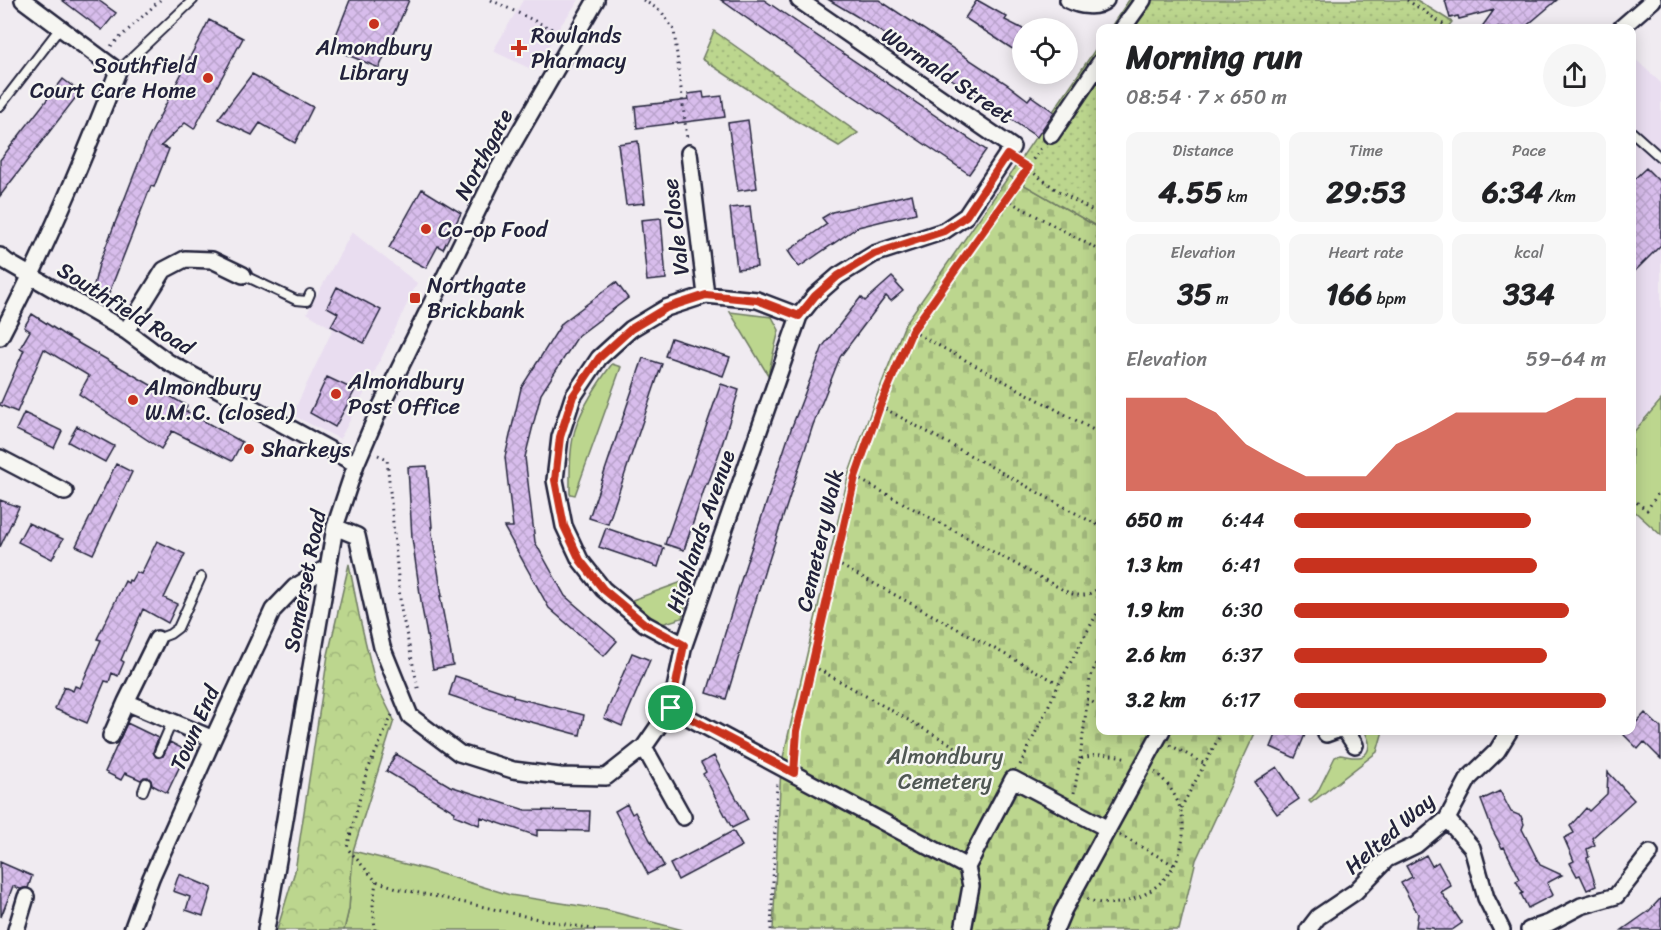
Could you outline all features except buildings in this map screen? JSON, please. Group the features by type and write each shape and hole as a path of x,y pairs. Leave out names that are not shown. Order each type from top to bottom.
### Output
{"street":[{"path":"0,337 32,276 118,71 23,0"},
{"name":"Northgate","path":"356,464 380,408 496,173 596,0"},
{"name":"Wormald Street","path":"799,0 1010,151"},
{"path":"1068,0 1086,6 1100,5 1106,0"},
{"path":"1126,24 1143,0"},
{"path":"1626,24 1653,0"},
{"path":"1051,135 1096,68"},
{"name":"Highlands Avenue","path":"335,527 357,536 382,647 411,716 459,753 513,770 560,776 606,777 644,747 671,708 684,645 799,316 815,296 838,276 874,254 944,231 966,216 1010,151"},
{"name":"Vale Close","path":"688,153 706,295"},
{"name":"Southfield Road","path":"0,256 126,331 168,362 356,464"},
{"path":"126,331 164,270 185,260 212,260 243,274"},
{"path":"684,645 645,624 603,589 580,560 564,526 555,480 560,437 573,396 599,358 631,329 666,308 706,295 757,300 799,316"},
{"path":"0,458 65,492"},
{"name":"Somerset Road","path":"266,930 335,527 356,464"},
{"name":"Town End","path":"132,930 213,739 273,610 295,587 328,567"},
{"path":"111,736 156,639"},
{"path":"126,702 213,739"},
{"path":"671,708 967,867"},
{"path":"1055,930 1159,735"},
{"path":"1348,735 1355,745"},
{"name":"Helted Way","path":"1308,930 1318,916 1355,892 1387,859 1416,845 1448,819 1469,777 1497,751 1507,735"},
{"path":"644,747 683,817"},
{"path":"963,930 971,886 967,867 1013,779 1108,829"},
{"path":"1448,819 1472,848 1486,898 1502,930"},
{"path":"1529,930 1550,923 1581,906 1616,896 1650,853"},
{"path":"16,930 26,897"}],"lane":[{"path":"118,71 193,0"},
{"path":"0,106 60,27"},
{"path":"1636,136 1661,158"},
{"path":"243,274 296,300 307,301 310,294"},
{"path":"156,639 178,628 201,577"},
{"path":"159,752 172,722"}],"path":[{"path":"100,57 160,0"},
{"path":"491,0 573,40"},
{"path":"643,0 661,11 674,30 688,153"},
{"path":"1407,0 1443,24"},
{"name":"Cemetery Walk","path":"794,773 797,731 855,477 880,406 912,331 1051,135"},
{"path":"1010,151 1054,188 1096,213"},
{"path":"1005,199 1096,248"},
{"path":"912,331 1096,431"},
{"path":"880,406 1096,524"},
{"path":"387,459 401,609 421,697"},
{"path":"855,477 1069,593 1081,597 1096,590"},
{"path":"1636,502 1647,510 1661,489"},
{"path":"836,563 1059,684"},
{"path":"813,666 1013,779 1059,684 1096,615"},
{"path":"1070,809 1080,759 1090,679 1096,663"},
{"path":"401,694 366,774 347,848 376,881 400,889 598,930"},
{"path":"1087,699 1096,704"},
{"path":"1162,735 1205,764"},
{"path":"1181,809 1220,735"},
{"path":"1073,893 1091,901 1108,904 1124,903 1139,898 1165,879 1174,865 1183,838 1184,824 1175,795 1166,781 1154,771 1114,754 1093,755 1080,759"},
{"path":"771,930 778,765"},
{"path":"1108,829 1174,865"},
{"path":"375,930 373,905 376,881"}],"shaded area":[{"path":"523,0 579,0 558,29 535,71 493,51"},
{"path":"1636,60 1661,83 1661,398 1636,427"},
{"path":"352,232 417,283 340,439 292,415 333,329 307,313"}],"green space":[{"path":"1129,0 1417,0 1452,22 1450,24 1113,24"},
{"path":"714,31 858,133 839,146 793,119 702,59"},
{"path":"1096,48 1096,226 1009,176 1072,84 1078,84 1078,75"},
{"name":"Almondbury Cemetery","path":"1009,176 1096,226 1096,735 1254,735 1196,860 1179,930 773,930 781,766 849,473 905,324"},
{"path":"730,312 772,317 779,330 768,375"},
{"path":"612,364 621,367 575,495 570,494 570,458 574,432 588,400"},
{"path":"1661,400 1661,535 1636,513 1636,429"},
{"path":"349,564 375,682 394,720 353,851 349,909 344,930 277,930 295,871 328,655"},
{"path":"693,578 682,618 662,624 627,602"},
{"path":"1366,735 1382,735 1377,752 1311,803 1309,801 1317,793 1335,757 1340,755 1362,756 1368,751 1369,743"},
{"path":"353,851 425,869 510,895 606,910 683,930 344,930 349,909"}],"place":[{"name":"Almondbury Library","path":"374,24"},
{"name":"Rowlands Pharmacy","path":"519,48"},
{"name":"Southfield Court Care Home","path":"208,78"},
{"name":"Co-op Food","path":"426,229"},
{"name":"Northgate Brickbank","path":"415,298"},
{"name":"Almondbury Post Office","path":"336,394"},
{"name":"Almondbury W.M.C. (closed)","path":"133,400"},
{"name":"Sharkeys","path":"249,449"}],"route":[{"path":"1007,155 1028,168 912,331 880,406 855,477 797,731 794,773 671,708 684,645 645,624 603,589 580,560 564,526 555,480 560,437 573,396 599,358 631,329 666,308 706,295 757,300 799,316 815,296 838,276 874,254 944,231 966,216 1007,155"}]}
